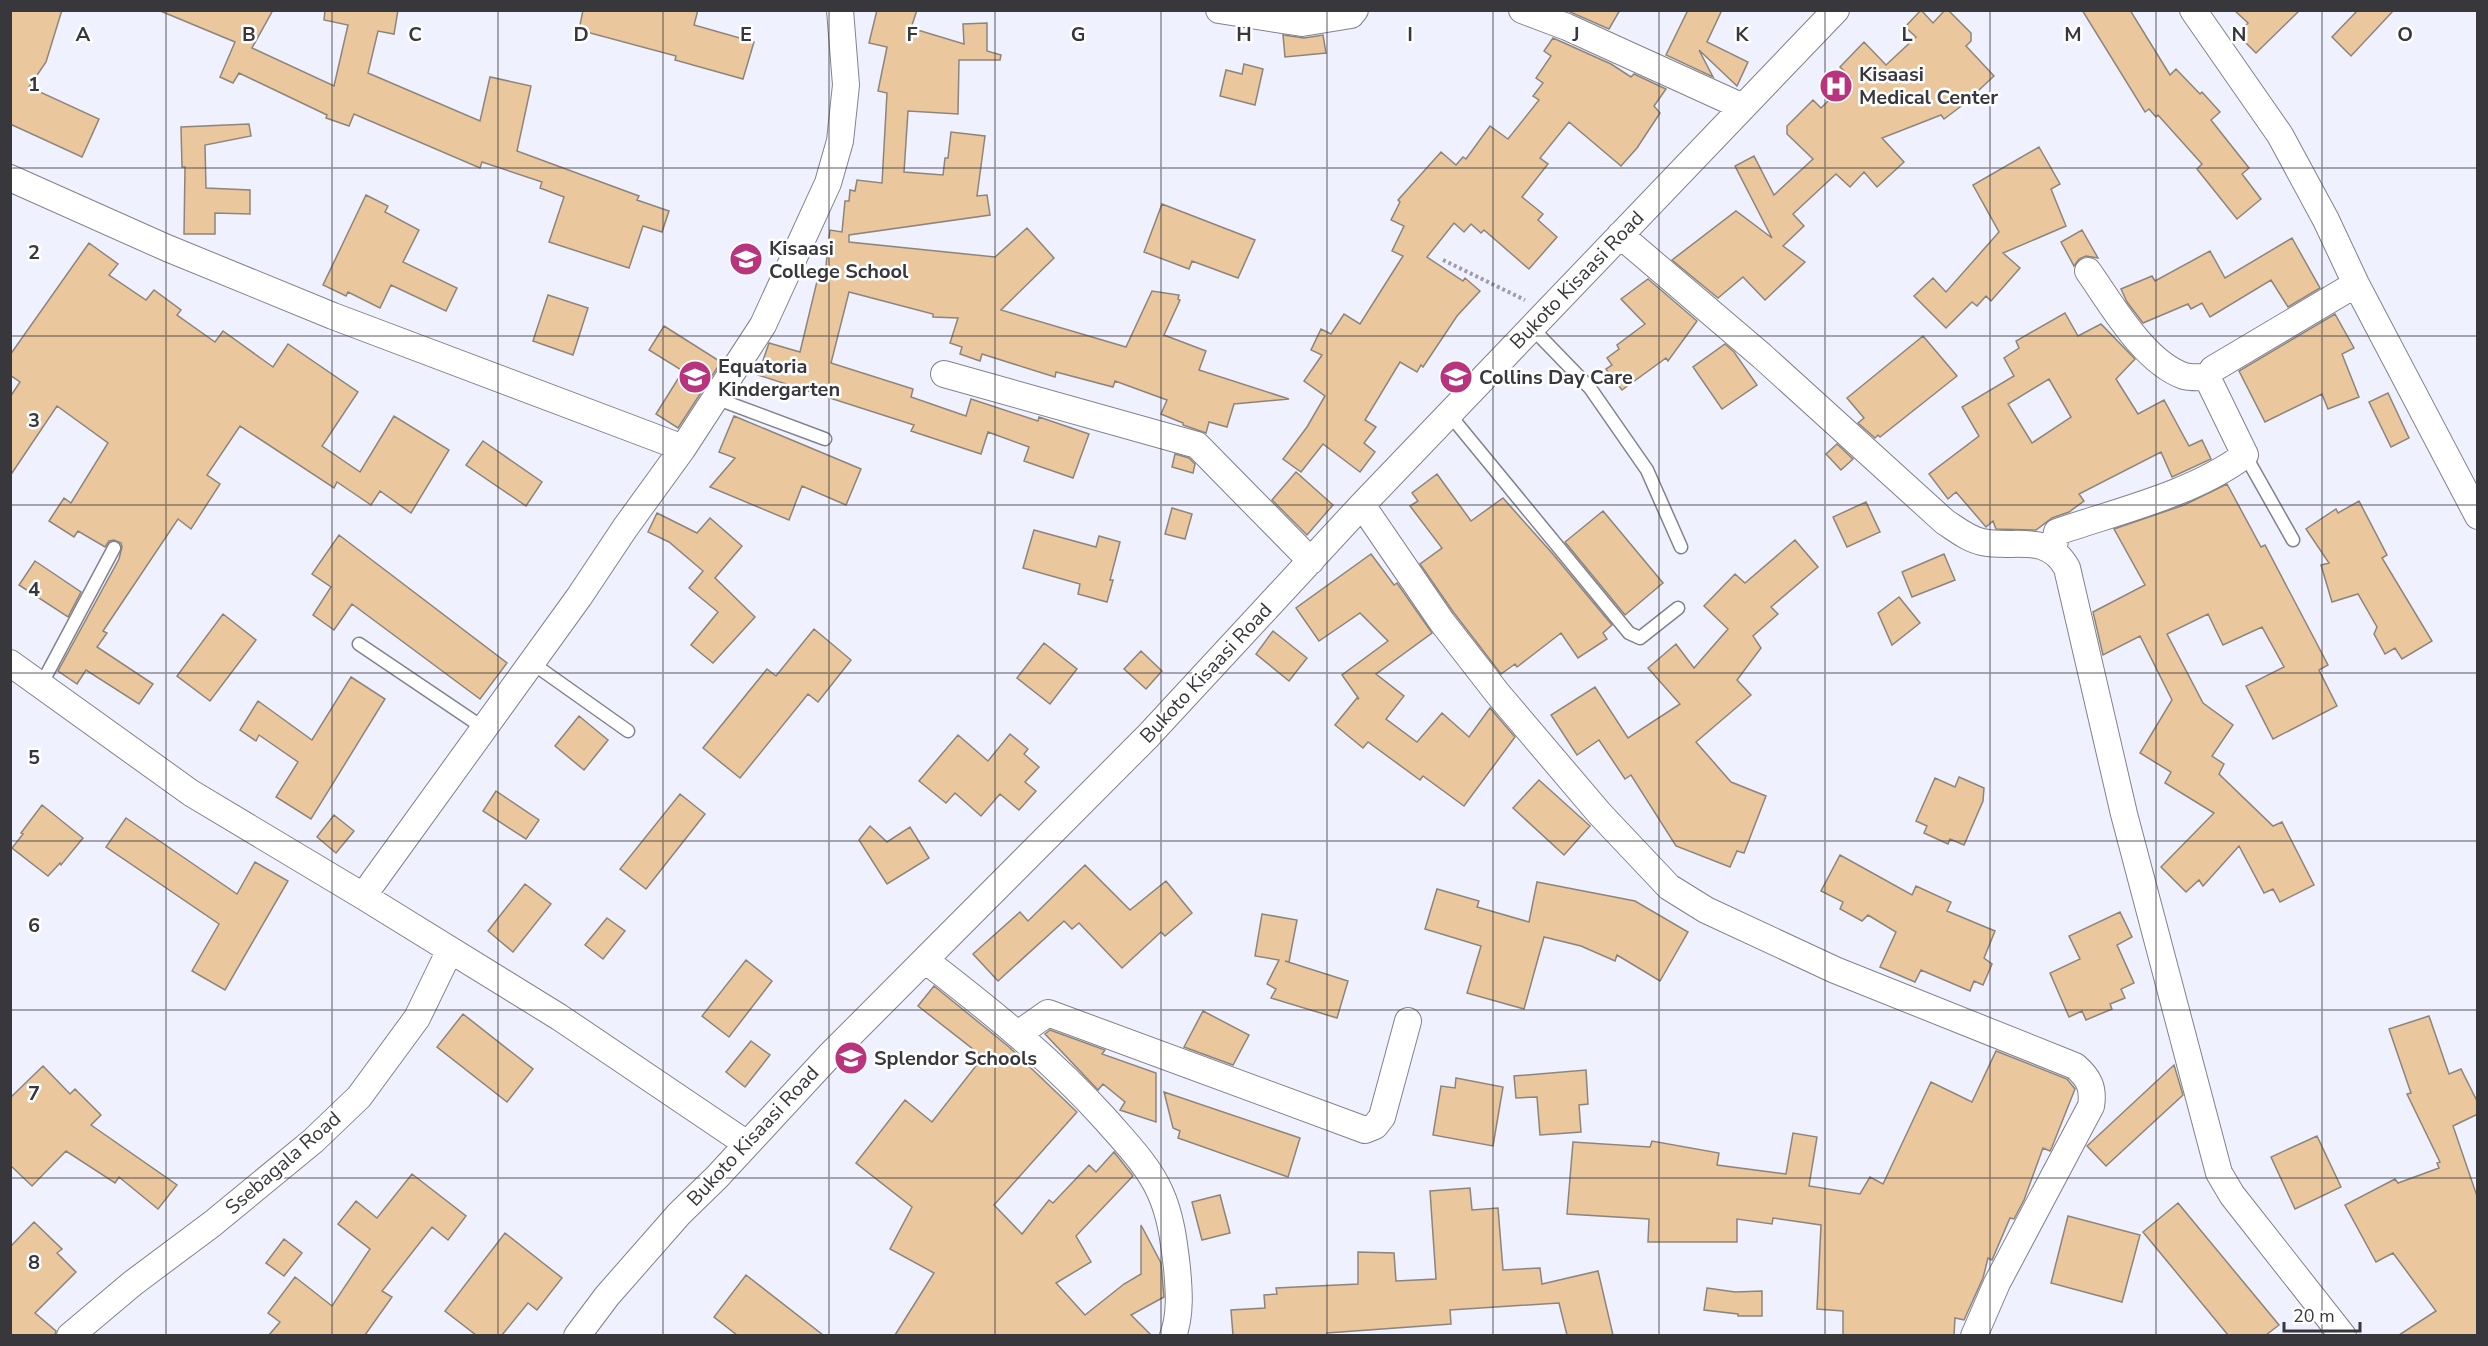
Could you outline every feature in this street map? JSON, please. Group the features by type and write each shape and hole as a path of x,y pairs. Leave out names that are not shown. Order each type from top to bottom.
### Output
{"street":[{"path":"363,896 485,729 683,448 763,325 828,183 840,141 846,85 840,10"},
{"path":"1219,10 1302,23 1351,15 1355,10"},
{"path":"1522,10 1567,27 1743,107"},
{"name":"Bukoto Kisaasi Road","path":"588,1332 607,1296 679,1214 829,1056 1148,736 1362,505 1836,10"},
{"path":"2193,10 2280,135 2478,516"},
{"path":"10,178 167,248 333,316 683,448"},
{"path":"1620,235 1762,356 1945,522 1966,536 1982,542 2037,544 2053,550 2061,557 2067,568 2124,814 2219,1173 2232,1195 2343,1335"},
{"path":"2088,271 2125,323 2156,360 2186,377 2207,377"},
{"path":"2207,377 2213,369 2356,284"},
{"path":"945,374 1197,445 1311,561"},
{"path":"2053,550 2057,532 2178,491 2228,468 2245,455 2207,377"},
{"path":"1362,505 1442,622 1498,694 1600,814 1669,887 1706,910 1824,965 2076,1066 2085,1074 2093,1094 2091,1106 2002,1273 1974,1335"},
{"path":"10,663 191,793 559,1017 747,1144"},
{"name":"Ssebagala Road","path":"70,1335 133,1283 212,1224 313,1141 359,1097 417,1018 450,950"},
{"path":"925,960 1018,1034 1072,1083 1125,1142 1150,1174 1170,1217 1179,1287 1178,1311 1173,1335"},
{"path":"1018,1034 1048,1013 1365,1130 1375,1126 1382,1117 1408,1021"}],"lane":[{"path":"1539,319 1647,470 1681,547"},
{"path":"715,398 825,439"},
{"path":"1449,414 1629,633 1640,638 1678,608"},
{"path":"2245,455 2293,540"},
{"path":"41,685 114,548"},
{"path":"359,644 485,729"},
{"path":"532,663 628,731"}],"path":[{"path":"1443,260 1539,319"}],"building":[{"path":"10,10 62,10 46,62 29,87 99,119 82,157 10,124"},
{"path":"158,10 273,10 252,48 334,86 348,25 324,20 325,10 398,10 394,34 378,31 368,73 480,121 490,77 531,86 517,151 639,196 637,200 669,211 662,232 643,226 629,268 549,242 564,197 540,188 542,182 482,162 480,168 354,114 349,126 326,118 327,115 239,73 233,83 220,77 235,42"},
{"path":"583,10 698,10 694,25 754,42 743,79 675,60 676,56 579,30"},
{"path":"877,10 917,10 911,28 964,44 963,24 987,23 987,51 1001,55 1000,60 959,60 958,114 908,111 904,172 943,175 945,158 948,158 951,132 985,136 977,196 987,195 990,215 849,235 849,242 995,257 1027,228 1054,258 1001,310 1126,347 1152,291 1179,295 1180,300 1164,335 1206,351 1199,370 1289,399 1234,404 1227,427 1209,422 1206,433 1161,414 1167,400 1115,381 1113,387 1056,372 1055,377 982,354 980,361 960,354 962,347 950,343 958,318 933,317 933,314 849,292 831,363 913,389 911,397 966,416 971,399 1038,421 1039,417 1089,434 1073,478 1024,461 1029,447 988,432 981,454 911,431 914,425 758,375 769,343 800,352 819,273 825,274 830,230 842,232 845,201 849,201 850,190 855,191 857,180 882,183 887,93 878,91 887,47 869,43"},
{"path":"1571,10 1620,10 1609,29 1570,12"},
{"path":"1688,10 1722,10 1707,42 1748,62 1737,86 1699,50 1713,77 1666,55"},
{"path":"1921,10 1933,23 1945,10 1948,10 1971,33 1971,41 1966,46 1994,76 1944,119 1941,115 1882,138 1904,162 1877,187 1864,172 1850,187 1836,174 1793,214 1804,226 1783,246 1805,262 1765,300 1743,277 1718,298 1672,260 1736,211 1772,238 1735,166 1754,156 1774,195 1813,159 1787,134 1787,126 1813,100 1821,108 1851,78 1840,67 1864,42 1886,65 1916,37 1905,27"},
{"path":"2082,10 2130,10 2170,75 2176,69 2220,112 2211,120 2249,168 2242,174 2261,199 2237,219 2197,169 2202,164 2158,115 2156,117 2149,109 2145,112"},
{"path":"2234,10 2300,10 2256,53 2237,34 2248,23"},
{"path":"2358,10 2394,10 2351,56 2332,37"},
{"path":"1283,35 1304,38 1323,35 1326,53 1285,57"},
{"path":"1553,38 1611,64 1631,77 1634,74 1666,89 1654,106 1660,113 1637,148 1621,166 1569,122 1540,158 1548,164 1522,197 1543,214 1538,220 1557,237 1529,269 1484,230 1481,233 1471,224 1464,232 1454,223 1427,257 1463,281 1465,278 1480,291 1457,316 1423,367 1421,365 1417,372 1400,362 1365,420 1376,427 1364,443 1375,452 1360,472 1323,444 1301,472 1283,459 1307,427 1325,396 1304,381 1322,355 1311,350 1321,329 1331,334 1344,314 1360,324 1403,256 1392,251 1404,226 1391,220 1400,202 1398,200 1441,152 1456,165 1463,157 1466,159 1490,126 1508,139 1539,100 1533,96 1543,83 1536,78 1551,56 1544,51"},
{"path":"1244,64 1263,69 1255,105 1220,96 1226,70 1242,74"},
{"path":"249,124 251,136 205,145 206,188 250,190 250,214 215,213 215,234 184,234 185,167 182,167 181,127"},
{"path":"2039,147 2060,184 2051,189 2066,226 2003,253 2020,268 1991,301 1986,296 1977,306 1972,302 1946,328 1914,296 1933,278 1946,292 1999,232 1973,185"},
{"path":"366,195 388,206 385,212 419,230 403,262 457,288 446,311 391,285 380,308 348,292 346,296 323,285"},
{"path":"1162,204 1255,240 1238,278 1192,261 1189,269 1144,252"},
{"path":"2082,230 2098,258 2086,256 2079,259 2074,266 2061,242"},
{"path":"2292,238 2320,288 2288,307 2271,280 2210,317 2202,303 2191,309 2188,304 2143,323 2127,302 2121,289 2152,276 2155,281 2210,251 2225,278"},
{"path":"89,243 118,264 109,275 146,300 154,290 181,310 177,315 215,342 223,331 273,367 288,344 358,392 322,446 360,472 394,416 449,450 411,513 380,491 371,505 337,482 334,488 240,426 207,475 220,484 191,529 178,519 103,631 107,633 97,647 153,684 139,704 86,670 77,684 58,671 119,559 122,547 121,543 114,540 109,541 105,547 78,531 74,537 49,521 64,498 71,503 108,443 57,406 10,476 10,397 20,382 10,375 10,355"},
{"path":"1648,279 1697,321 1668,361 1666,358 1622,390 1606,369 1612,365 1607,358 1619,349 1617,345 1645,324 1621,299"},
{"path":"548,295 588,308 573,355 533,341"},
{"path":"2065,313 2078,336 2101,324 2135,359 2116,379 2138,414 2164,400 2189,446 2202,440 2211,459 2172,477 2161,452 2079,494 2084,501 2069,512 2052,518 2036,530 1996,529 1993,521 1986,527 1956,492 1948,499 1929,474 1979,436 1962,407 2014,376 2004,358 2019,348 2016,341","holes":["2049,379 2071,417 2032,443 2008,404"]},
{"path":"2335,314 2354,348 2342,354 2359,397 2328,409 2322,394 2265,422 2239,371"},
{"path":"664,326 721,362 678,428 656,414 683,371 649,350"},
{"path":"1923,336 1957,376 1880,437 1878,435 1875,438 1858,423 1864,418 1847,398"},
{"path":"1725,344 1734,352 1757,385 1722,409 1693,367"},
{"path":"2388,393 2409,438 2391,447 2369,402"},
{"path":"734,416 861,469 846,505 802,486 789,520 710,487 735,458 719,452"},
{"path":"483,441 542,482 526,506 466,465"},
{"path":"1837,444 1853,459 1841,470 1826,454"},
{"path":"1175,454 1189,458 1195,464 1193,473 1172,467"},
{"path":"1296,472 1333,505 1307,535 1272,500"},
{"path":"1437,474 1471,521 1503,498 1612,625 1603,633 1607,639 1578,658 1561,633 1517,667 1515,664 1501,674 1420,564 1442,548 1410,506 1418,501 1412,493"},
{"path":"2227,484 2261,547 2265,545 2328,665 2319,670 2337,706 2273,739 2246,686 2284,667 2262,627 2223,645 2208,614 2167,634 2203,703 2233,725 2212,756 2224,764 2219,774 2273,826 2282,822 2314,885 2280,902 2273,889 2264,893 2239,846 2203,886 2199,880 2186,892 2161,867 2214,813 2165,783 2171,772 2140,753 2172,700 2140,636 2103,655 2093,612 2145,585 2114,529 2184,505"},
{"path":"2359,501 2387,555 2382,558 2432,641 2402,659 2395,648 2385,654 2374,634 2377,627 2358,594 2332,602 2321,565 2329,563 2306,529 2336,509 2338,513"},
{"path":"1866,502 1880,532 1847,547 1833,517"},
{"path":"1172,508 1192,514 1185,539 1165,534"},
{"path":"1603,511 1663,583 1625,615 1565,542"},
{"path":"657,513 697,533 710,518 742,546 715,578 755,617 713,663 691,645 718,612 689,588 703,571 669,542 648,532"},
{"path":"1034,530 1096,547 1099,536 1120,542 1107,602 1078,594 1080,584 1023,568"},
{"path":"339,535 507,663 480,699 352,604 334,630 313,615 331,587 312,574"},
{"path":"1795,540 1818,567 1771,607 1778,614 1753,636 1761,648 1737,680 1751,695 1696,742 1731,782 1766,796 1744,853 1737,851 1730,867 1676,846 1631,775 1625,779 1599,740 1577,755 1551,715 1595,687 1628,738 1680,704 1648,668 1676,644 1694,668 1728,629 1704,606 1735,574 1745,583"},
{"path":"1371,554 1394,585 1397,583 1432,633 1376,674 1404,696 1386,719 1417,742 1442,713 1469,737 1490,708 1515,737 1464,806 1423,776 1420,780 1368,742 1363,748 1335,725 1357,698 1359,699 1342,675 1388,641 1360,613 1319,641 1296,608"},
{"path":"1944,554 1955,580 1912,597 1902,572"},
{"path":"35,561 81,592 68,617 19,585"},
{"path":"1899,597 1920,623 1892,645 1878,613"},
{"path":"223,614 256,640 210,701 177,676"},
{"path":"814,629 851,660 818,702 808,694 740,778 703,748 767,669 776,676"},
{"path":"1273,631 1307,658 1289,681 1256,654"},
{"path":"1044,643 1077,669 1050,704 1017,678"},
{"path":"1141,651 1162,671 1146,689 1124,669"},
{"path":"351,677 385,699 311,819 276,797 298,762 259,735 256,741 240,730 258,701 312,740"},
{"path":"579,716 608,740 584,770 555,746"},
{"path":"1010,734 1028,749 1024,754 1039,767 1025,782 1036,791 1019,810 1000,794 981,816 955,793 946,803 919,781 958,735 988,761"},
{"path":"1959,777 1984,788 1983,801 1964,845 1950,839 1948,844 1924,833 1927,826 1916,821 1935,778 1955,787"},
{"path":"1539,780 1590,826 1564,855 1513,808"},
{"path":"496,791 539,820 526,839 483,811"},
{"path":"680,794 705,814 646,889 620,869"},
{"path":"42,805 83,838 61,865 60,863 48,876 12,848"},
{"path":"334,815 354,831 336,853 317,837"},
{"path":"126,818 237,894 255,862 288,881 225,990 192,971 219,924 106,847"},
{"path":"870,826 887,842 910,827 929,858 887,884 859,840"},
{"path":"1840,855 1912,895 1916,886 1951,902 1947,911 1995,931 1984,958 1992,964 1983,985 1974,981 1970,991 1921,970 1915,982 1880,967 1896,932 1868,915 1862,921 1840,909 1843,902 1821,891"},
{"path":"1085,865 1130,910 1166,881 1192,913 1165,936 1161,932 1122,968 1079,923 1072,929 1064,921 998,981 973,954 1020,912 1028,921"},
{"path":"1537,882 1635,901 1688,932 1660,981 1617,955 1615,961 1581,946 1544,937 1524,1009 1467,993 1481,946 1425,929 1437,889 1479,901 1477,907 1529,922"},
{"path":"525,884 551,904 513,952 488,931"},
{"path":"2120,912 2132,937 2117,945 2134,983 2121,989 2125,998 2110,1004 2112,1009 2086,1020 2082,1011 2069,1017 2050,973 2080,959 2069,936"},
{"path":"1262,914 1297,920 1289,962 1285,961 1348,981 1337,1018 1271,998 1276,989 1267,984 1279,960 1255,956"},
{"path":"607,918 625,931 603,959 585,945"},
{"path":"746,960 772,981 729,1037 702,1016"},
{"path":"934,986 1009,1047 1077,1112 994,1205 1022,1234 1049,1200 1053,1203 1089,1165 1096,1172 1114,1152 1133,1176 1076,1236 1091,1262 1056,1283 1085,1315 1124,1284 1141,1274 1141,1225 1161,1263 1164,1297 1131,1315 1151,1335 895,1335 934,1273 890,1249 912,1207 856,1163 905,1100 932,1122 983,1057 918,1006"},
{"path":"1203,1011 1249,1035 1233,1065 1184,1047"},
{"path":"463,1014 533,1069 507,1102 437,1047"},
{"path":"2429,1016 2449,1074 2461,1069 2478,1103 2478,1114 2453,1126 2478,1199 2478,1335 2399,1335 2436,1311 2393,1253 2376,1262 2345,1205 2395,1179 2398,1183 2439,1168 2437,1163 2440,1162 2407,1094 2411,1093 2389,1029"},
{"path":"1050,1030 1105,1050 1102,1054 1156,1073 1156,1122 1120,1110 1125,1102 1103,1084 1098,1090 1045,1034"},
{"path":"751,1041 770,1055 745,1087 726,1072"},
{"path":"1996,1051 2067,1079 2075,1089 2050,1151 2043,1148 2024,1200 2014,1219 2010,1218 1992,1260 1988,1258 1983,1278 1964,1320 1955,1318 1954,1335 1843,1335 1843,1311 1817,1309 1821,1225 1773,1218 1772,1224 1737,1219 1737,1242 1648,1242 1649,1219 1567,1214 1573,1142 1650,1147 1652,1141 1719,1153 1717,1165 1786,1174 1793,1133 1817,1137 1809,1186 1860,1194 1870,1177 1883,1184 1931,1082 1972,1102"},
{"path":"2174,1065 2183,1095 2106,1166 2087,1146"},
{"path":"43,1066 70,1094 75,1089 101,1115 91,1125 177,1185 158,1209 119,1177 115,1183 66,1151 32,1186 10,1165 10,1098"},
{"path":"1586,1070 1588,1104 1579,1105 1581,1132 1540,1135 1537,1097 1516,1098 1514,1076"},
{"path":"1456,1078 1503,1087 1493,1146 1433,1135 1441,1086 1455,1088"},
{"path":"1164,1092 1300,1138 1288,1177 1178,1138 1180,1131 1173,1128"},
{"path":"2317,1136 2341,1187 2295,1209 2271,1157"},
{"path":"412,1174 466,1216 448,1240 432,1227 382,1291 392,1297 365,1335 269,1335 280,1322 268,1313 295,1277 332,1306 370,1249 338,1224 356,1201 377,1218"},
{"path":"1470,1188 1472,1210 1498,1208 1503,1270 1540,1268 1542,1284 1598,1271 1613,1335 1567,1335 1559,1303 1450,1310 1451,1324 1327,1333 1327,1335 1233,1335 1231,1310 1265,1308 1264,1295 1277,1294 1276,1288 1358,1284 1358,1252 1394,1253 1396,1281 1436,1279 1430,1191"},
{"path":"1220,1195 1230,1233 1202,1240 1192,1202"},
{"path":"2178,1203 2279,1325 2266,1335 2228,1335 2143,1232"},
{"path":"2068,1216 2140,1235 2122,1302 2051,1283"},
{"path":"34,1222 62,1249 57,1253 76,1272 35,1313 56,1331 55,1335 10,1335 10,1247"},
{"path":"505,1233 562,1278 537,1310 528,1303 502,1335 476,1335 445,1311"},
{"path":"284,1239 302,1253 284,1276 266,1263"},
{"path":"746,1275 823,1335 737,1335 714,1317"},
{"path":"1707,1288 1735,1292 1762,1291 1762,1316 1738,1316 1738,1314 1704,1310"}],"place":[{"name":"Kisaasi Medical Center","path":"1836,86"},
{"name":"Kisaasi College School","path":"746,259"},
{"name":"Equatoria Kindergarten","path":"695,377"},
{"name":"Collins Day Care","path":"1456,377"},
{"name":"Splendor Schools","path":"851,1058"}]}
